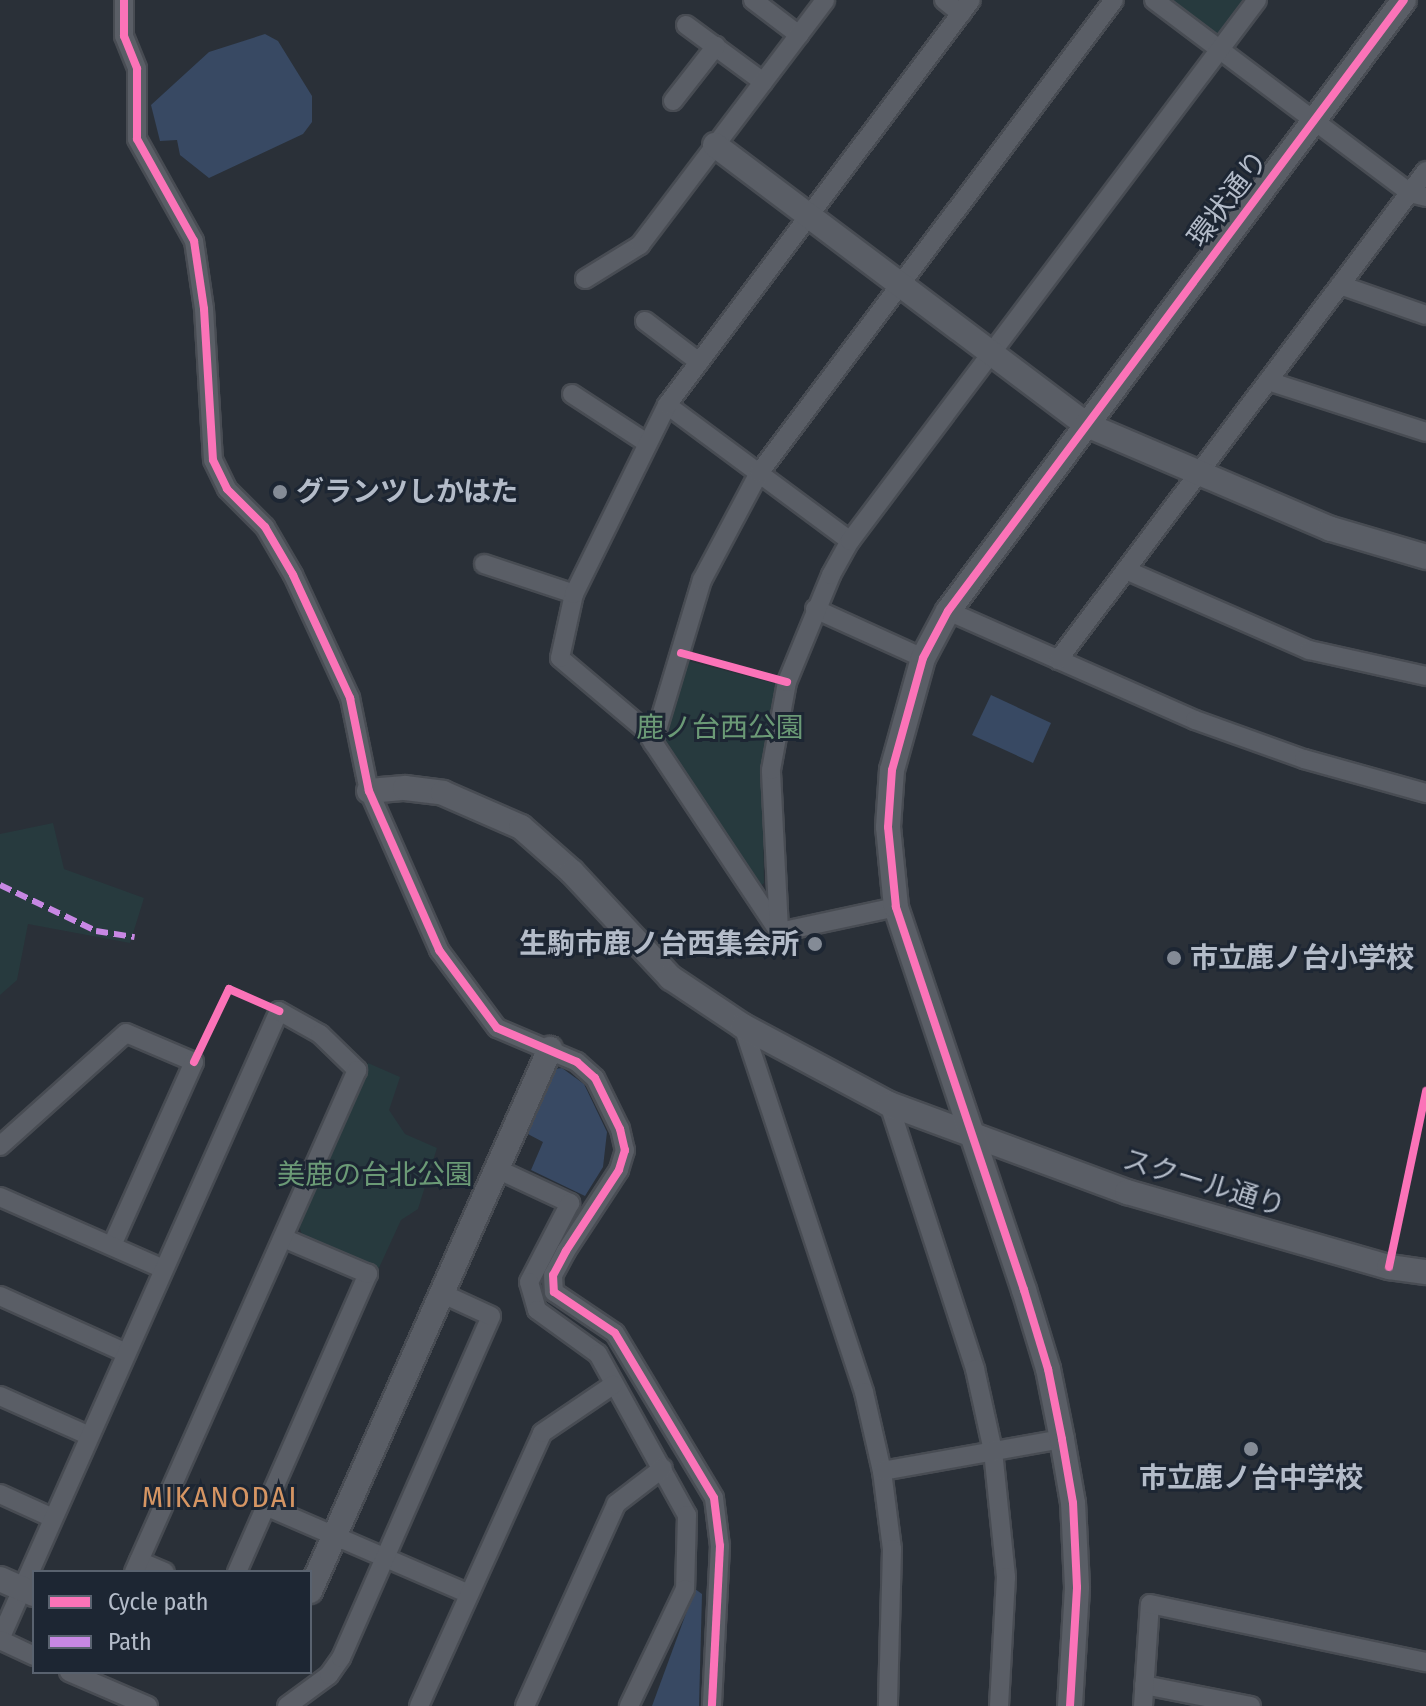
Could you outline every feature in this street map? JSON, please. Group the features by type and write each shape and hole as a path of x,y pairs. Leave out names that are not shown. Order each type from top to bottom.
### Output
{"street":[{"path":"124,0 124,36 137,69 137,139 194,241 204,309 213,460 227,489 265,527 293,575 350,698 369,791 419,915 456,978 497,1028 577,1062 595,1078 625,1150 619,1170 553,1275 554,1292 615,1333 714,1498 720,1546 712,1706"},
{"path":"753,0 799,35"},
{"path":"585,279 640,245 825,0"},
{"path":"779,932 653,743 604,692 560,658 574,594 667,405 966,7 944,0"},
{"path":"653,743 702,580 759,473 1114,0"},
{"path":"1154,0 1418,195"},
{"path":"779,932 771,770 787,682 815,609 850,541 1257,0"},
{"name":"環状通り","path":"1070,1706 1077,1587 1073,1503 1062,1439 1048,1369 896,907 888,827 892,770 923,658 948,611 1404,0"},
{"path":"686,25 763,82"},
{"path":"673,101 716,46"},
{"path":"715,145 1087,425 1198,475 1331,529 1426,557"},
{"path":"1058,660 1340,285 1418,195 1426,171"},
{"path":"1340,285 1426,315"},
{"path":"645,321 699,362"},
{"path":"1268,381 1426,432"},
{"path":"572,394 647,443"},
{"path":"667,405 850,541"},
{"path":"484,564 574,594"},
{"path":"1126,570 1309,650 1426,676"},
{"path":"815,609 923,658"},
{"path":"948,611 1209,725 1304,759 1426,793"},
{"name":"スクール通り","path":"369,791 405,788 443,793 521,827 572,872 649,957 743,1026 889,1104 1127,1192 1389,1267 1426,1272"},
{"path":"779,932 896,907"},
{"path":"36,1570 53,1518 279,1011 320,1034 357,1070 137,1567"},
{"path":"743,1026 864,1392 882,1471 892,1549 888,1706"},
{"path":"0,1146 126,1033 194,1062 112,1245"},
{"path":"312,1586 550,1049"},
{"path":"889,1104 975,1369 993,1451 1006,1577 999,1706"},
{"path":"497,1169 570,1203 534,1266 529,1282 532,1298 547,1321 598,1354 687,1515 685,1589 629,1706"},
{"path":"0,1197 163,1269"},
{"path":"238,1570 368,1274 283,1238"},
{"path":"287,1706 329,1675 341,1658 491,1316 441,1293"},
{"path":"0,1296 126,1353"},
{"path":"419,1706 542,1433 613,1385"},
{"path":"0,1396 90,1436"},
{"path":"882,1471 1062,1439"},
{"path":"525,1706 616,1504 663,1468"},
{"path":"0,1494 53,1518"},
{"path":"268,1507 335,1533 469,1594"},
{"path":"0,1579 29,1592 0,1639 32,1655"},
{"path":"1143,1706 1150,1604 1426,1662"},
{"path":"72,1674 117,1701 148,1706"},
{"path":"1144,1685 1251,1706"}],"green space":[{"path":"1166,0 1250,0 1219,41"},
{"name":"鹿ノ台西公園","path":"688,661 780,685 762,767 764,883 758,888 665,739"},
{"path":"53,823 64,869 144,898 130,943 28,924 17,980 0,995 0,834"},
{"name":"美鹿の台北公園","path":"368,1063 400,1077 389,1110 405,1134 437,1148 418,1209 401,1220 378,1270 302,1235 298,1222"}],"water":[{"path":"265,34 278,41 312,96 312,122 303,134 209,178 180,155 177,140 160,141 151,105 209,52"},
{"path":"991,695 1051,723 1033,763 972,735"},
{"path":"562,1068 584,1084 607,1132 603,1167 585,1196 531,1170 543,1142 524,1132 554,1069"},
{"path":"695,1589 702,1594 699,1706 652,1706"}],"marked path":[{"path":"0,885 96,931 135,937"}],"cycle path":[{"path":"124,0 124,36 137,69 137,139 194,241 204,309 213,460 227,489 265,527 293,575 350,698 369,791 439,950 497,1028 577,1062 595,1078 620,1129 625,1150 619,1170 553,1275 554,1292 615,1333 714,1498 720,1546 712,1706"},
{"path":"1070,1706 1077,1587 1073,1503 1062,1439 1048,1369 1024,1290 896,907 888,827 892,770 923,658 948,611 1404,0"},
{"path":"681,653 787,682"},
{"path":"194,1062 229,989 279,1011"},
{"path":"1389,1267 1426,1091"}],"place":[{"name":"グランツしかはた","path":"280,492"},
{"name":"生駒市鹿ノ台西集会所","path":"815,944"},
{"name":"市立鹿ノ台小学校","path":"1174,958"},
{"name":"市立鹿ノ台中学校","path":"1251,1449"}],"district":[{"name":"MIKANODAI","path":"220,1497"}]}
